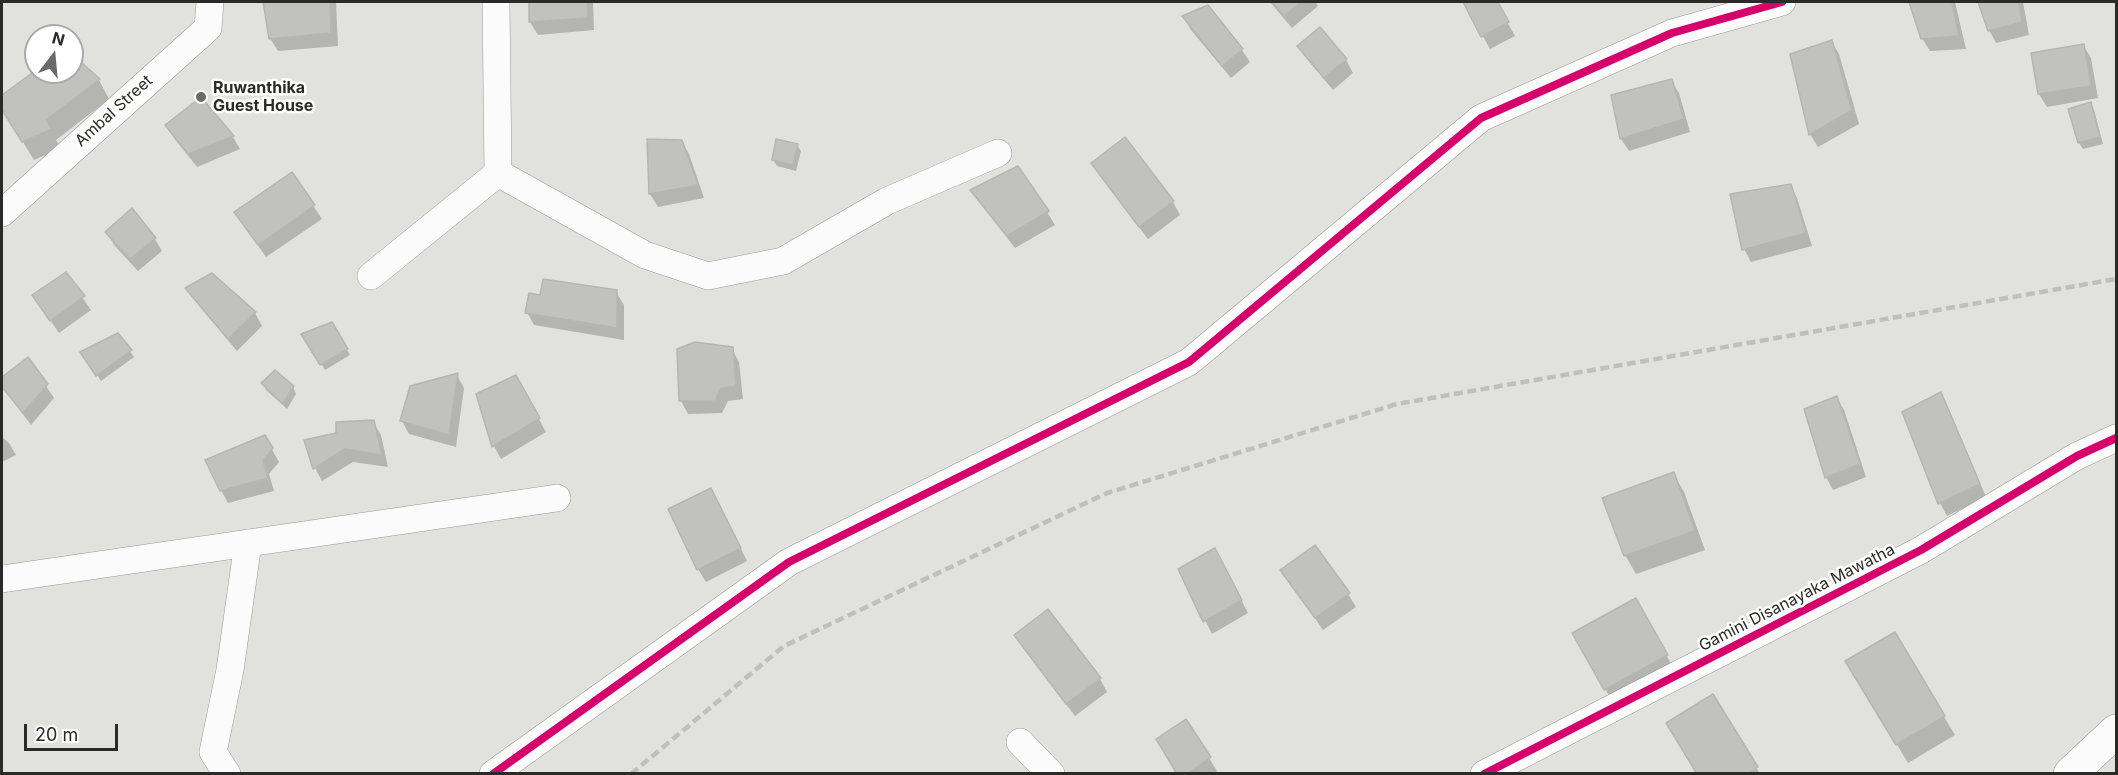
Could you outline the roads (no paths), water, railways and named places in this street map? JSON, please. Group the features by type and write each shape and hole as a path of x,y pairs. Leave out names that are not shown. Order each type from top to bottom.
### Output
{"street":[{"name":"Ambal Street","path":"2,213 208,28 210,2"},
{"path":"496,2 498,172"},
{"path":"493,774 789,562 1189,362 1481,118 1672,33 1782,2"},
{"path":"498,172 645,255 708,276 783,261 887,201 998,153"},
{"path":"371,276 498,172"},
{"name":"Gamini Disanayaka Mawatha","path":"1484,774 1921,550 2077,456 2116,438"},
{"path":"2,579 557,498"},
{"path":"227,774 213,752 230,670 248,543"},
{"path":"2070,774 2116,731"},
{"path":"1020,742 1051,774"}],"railway":[{"path":"631,774 784,646 1107,493 1397,404 2116,279"}],"place":[{"name":"Ruwanthika Guest House","path":"201,97"}]}
